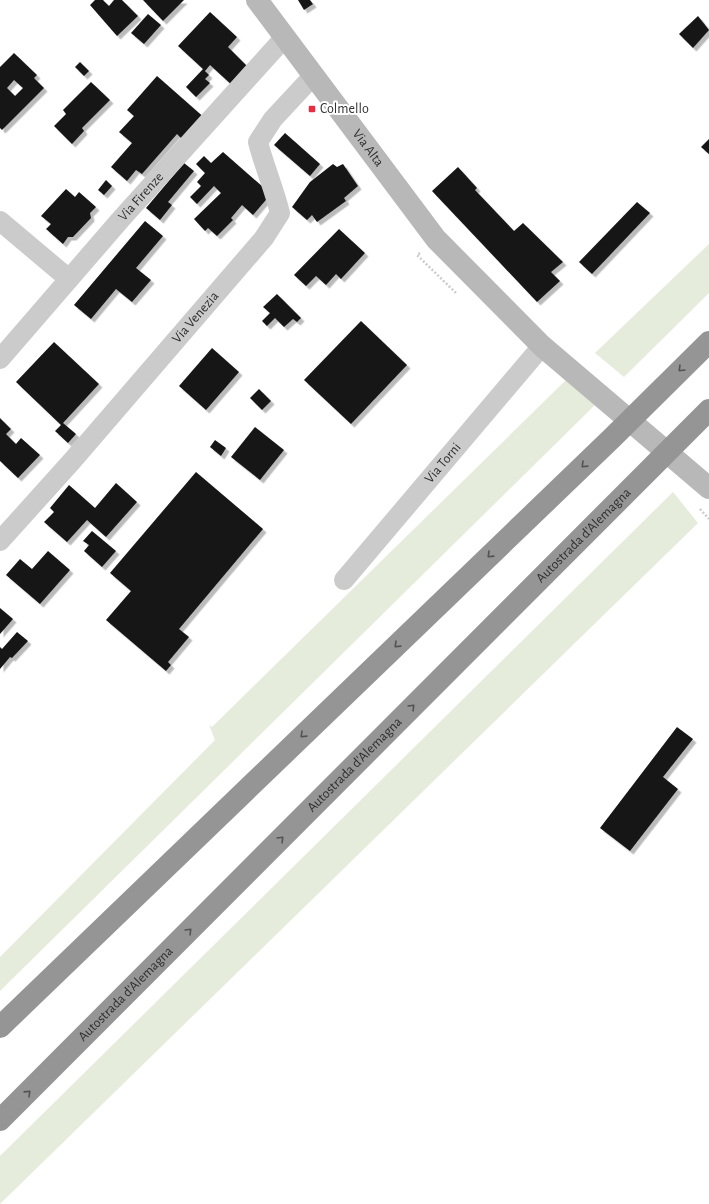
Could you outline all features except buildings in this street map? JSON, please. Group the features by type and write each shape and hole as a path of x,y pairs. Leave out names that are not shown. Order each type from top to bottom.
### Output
{"highway":[{"path":"0,1027 612,438 709,342"},
{"name":"Autostrada d'Alemagna","path":"0,1120 709,410"}],"main road":[{"name":"Via Alta","path":"257,0 436,239 542,346"},
{"path":"542,346 709,488"}],"street":[{"name":"Via Firenze","path":"0,359 285,37"},
{"name":"Via Venezia","path":"0,541 72,461 264,238 280,213 275,192 262,160 258,142 273,119 314,75"},
{"path":"0,220 69,280"},
{"name":"Via Torni","path":"344,580 542,346"}],"green space":[{"path":"709,244 709,293 624,377 595,353"},
{"path":"567,379 596,404 0,991 0,957 215,740 209,725 212,727"},
{"path":"673,492 698,523 0,1204 0,1156"}],"place":[{"name":"Colmello","path":"312,109"}]}
